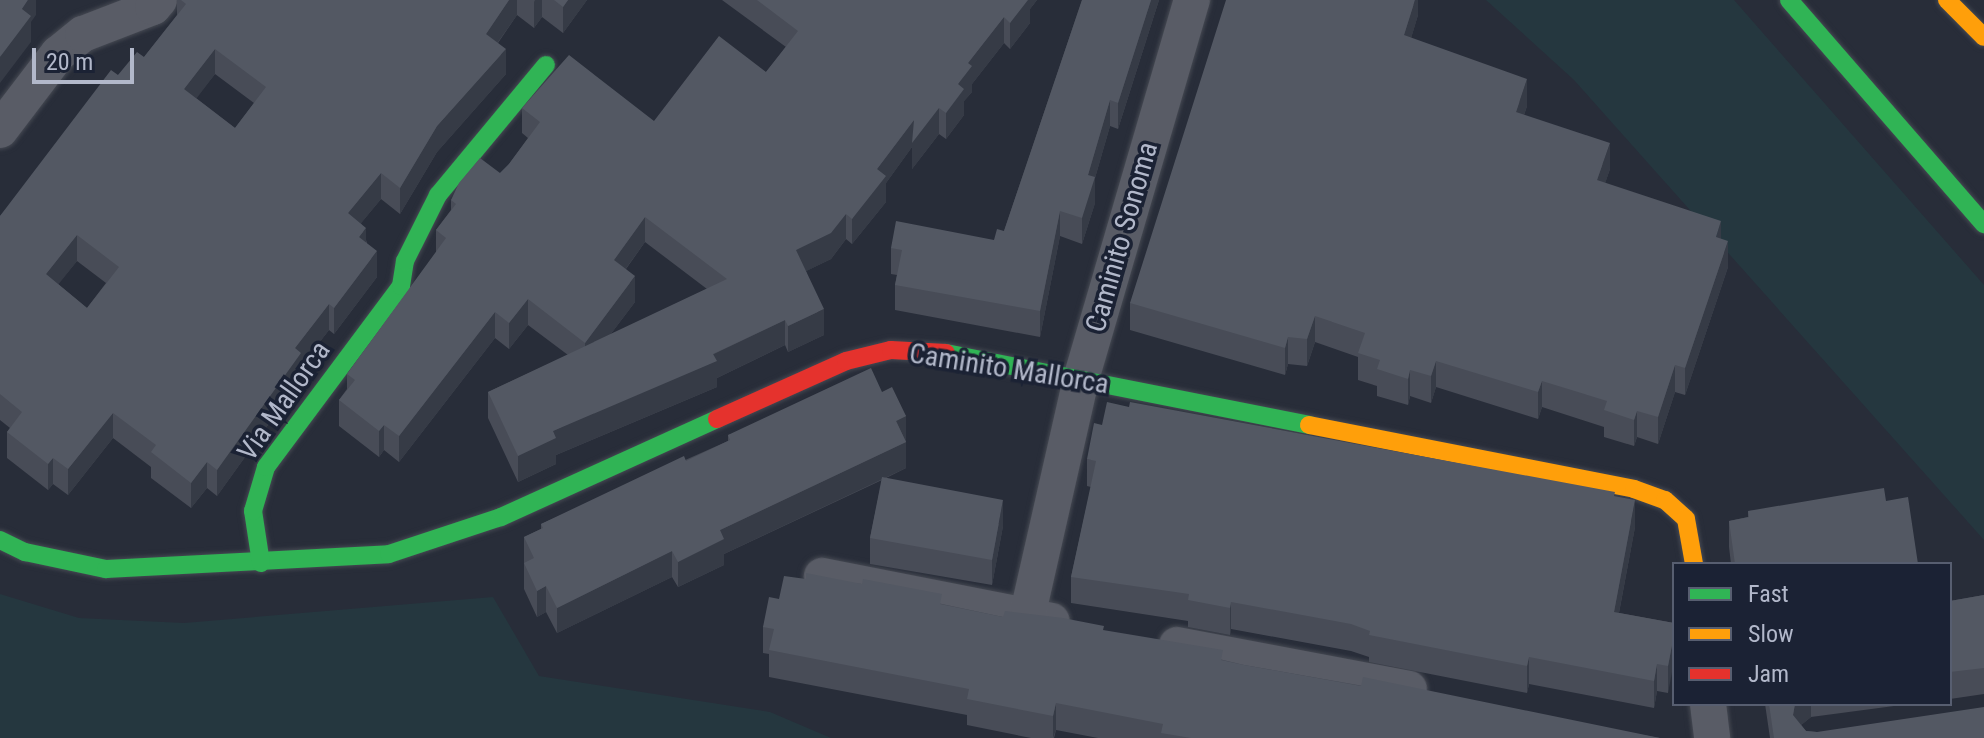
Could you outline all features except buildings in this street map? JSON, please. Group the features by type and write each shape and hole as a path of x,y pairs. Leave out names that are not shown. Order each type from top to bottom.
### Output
{"main road":[{"path":"1789,0 1984,224"},
{"path":"1947,0 1984,37"},
{"name":"Via Mallorca","path":"261,563 253,511 266,467 401,286 405,261 438,195 546,65"},
{"name":"Caminito Mallorca","path":"261,563 389,554 501,517 846,361 876,353 931,350 1634,489 1665,500 1686,519 1694,562"},
{"path":"0,540 25,552 106,569 261,563"}],"street":[{"path":"0,130 58,54 83,34 153,7 159,0"},
{"name":"Caminito Sonoma","path":"1027,617 1081,379 1192,0"},
{"path":"822,576 1089,628"},
{"path":"1150,640 1444,696"},
{"path":"1708,706 1712,738"}],"shaded area":[{"path":"1486,0 1734,0 1984,285 1984,540 1574,80"},
{"path":"0,594 79,618 184,623 493,597 539,676 770,712 831,738 0,738"}],"traffic: fast":[{"path":"1789,0 1984,224"},
{"path":"261,563 253,511 266,467 401,286 405,261 438,195 546,65"},
{"path":"946,353 1309,425"},
{"path":"0,540 25,552 106,569 389,554 501,517 717,419"}],"traffic: slow":[{"path":"1947,0 1984,37"},
{"path":"1309,425 1634,489 1665,500 1686,519 1694,562"}],"traffic: jam":[{"path":"717,419 846,361 891,350 946,353"}]}
